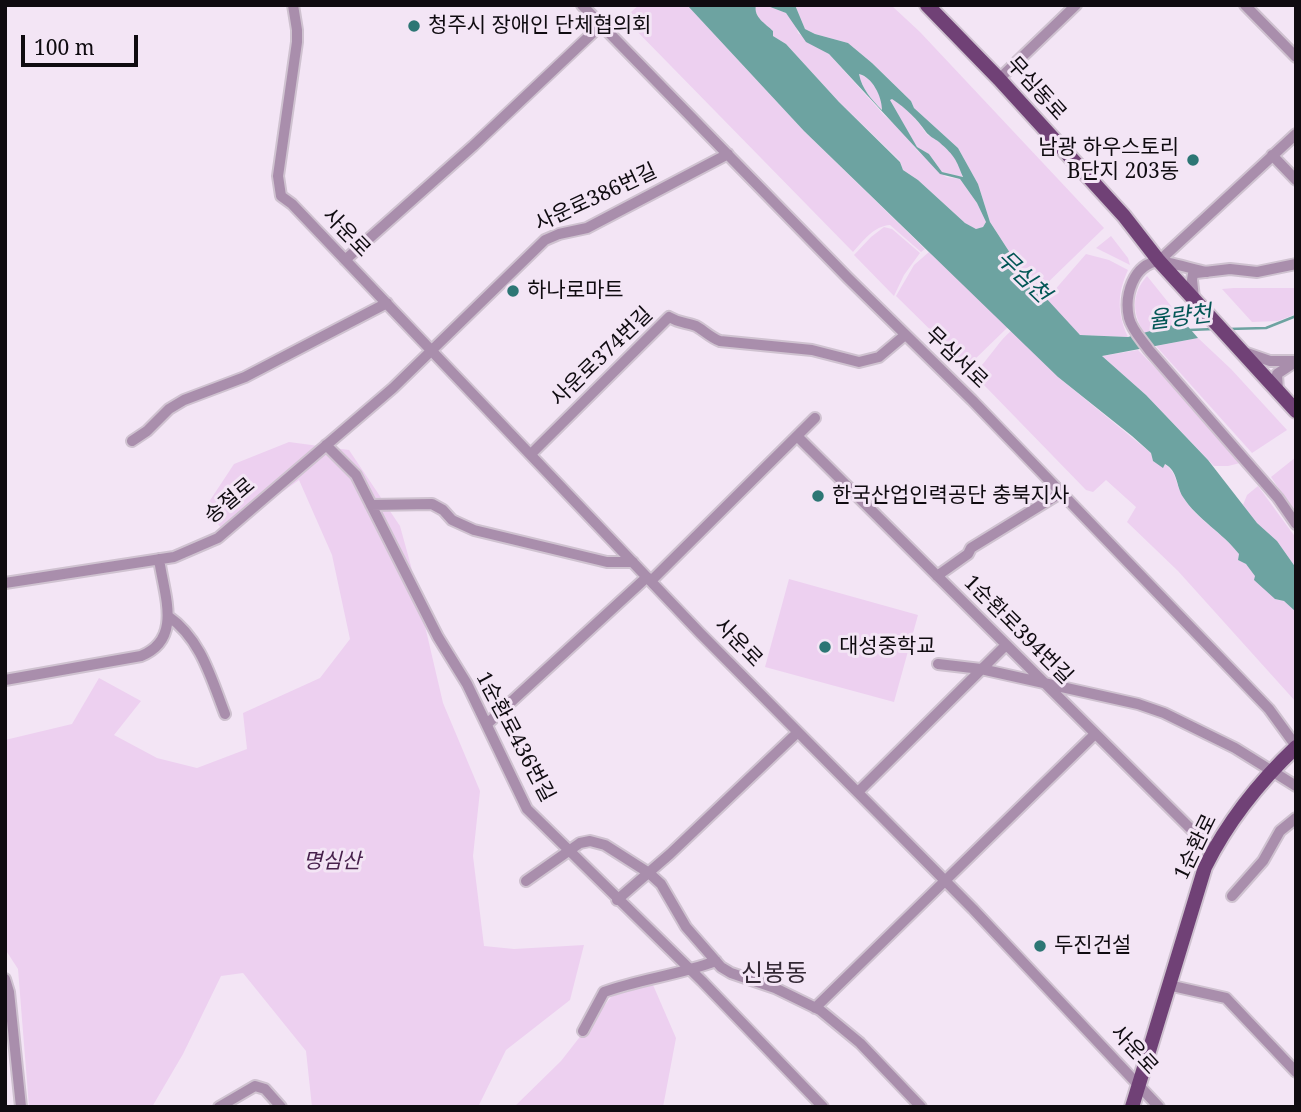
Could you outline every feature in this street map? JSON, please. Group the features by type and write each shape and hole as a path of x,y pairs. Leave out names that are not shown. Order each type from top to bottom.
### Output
{"main road":[{"name":"무심동로","path":"927,5 999,79 1124,216 1159,261 1239,349"},
{"path":"1239,349 1296,411"},
{"name":"1순환로","path":"1132,1107 1194,900 1213,851 1251,794 1296,746"}],"street":[{"name":"사운로","path":"293,5 298,30 278,176 281,197 292,204 649,579 946,881 1159,1107"},
{"name":"무심서로","path":"582,5 1062,492 1269,709 1296,746"},
{"path":"999,79 1076,5"},
{"path":"1245,5 1296,57"},
{"path":"345,260 473,146 601,25"},
{"path":"1296,134 1159,261 1136,274 1130,287 1129,316 1134,330 1149,350 1278,498 1296,524"},
{"name":"사운로386번길","path":"432,351 545,240 587,228 728,155"},
{"path":"1272,155 1296,180"},
{"path":"1159,261 1207,272"},
{"path":"1194,298 1194,274 1230,270 1257,272 1296,264"},
{"path":"132,441 147,431 169,409 184,400 245,377 387,303"},
{"name":"사운로374번길","path":"531,454 668,317 681,325 698,327 707,336 720,341 812,350 859,362 879,356 905,335"},
{"path":"1239,349 1270,361 1296,362"},
{"name":"송절로","path":"5,583 174,557 218,538 432,351"},
{"path":"1278,391 1276,374 1296,362"},
{"path":"487,724 649,579 815,418"},
{"name":"1순환로394번길","path":"797,436 1213,851"},
{"name":"1순환로436번길","path":"326,444 356,475 438,637 467,684 527,809 690,970 823,1107"},
{"path":"937,576 968,554 971,548 1062,492"},
{"path":"371,505 432,504 443,510 452,520 474,530 607,562 633,562"},
{"path":"5,680 141,656 160,645 167,629 168,616 159,559"},
{"path":"168,616 197,647 225,714"},
{"path":"858,792 1005,646"},
{"path":"938,664 981,668 1151,708 1235,748 1296,786"},
{"path":"617,900 798,732"},
{"path":"815,1008 1095,734"},
{"path":"1232,896 1263,861 1280,831 1296,818"},
{"path":"526,881 580,843 598,842 649,873 661,884 687,927 721,967 775,988 815,1008 860,1043 920,1107"},
{"path":"583,1031 604,992 716,961"},
{"path":"5,979 9,992 21,1107"},
{"path":"1168,985 1226,998 1296,1073"},
{"path":"219,1107 250,1088 261,1086 281,1107"}],"green space":[{"path":"639,5 687,5 804,131 925,249 921,252 890,225 874,231 853,252 624,18"},
{"path":"756,5 765,5 786,13 796,25 798,33 829,54 918,151 946,177 960,179 977,203 986,222 983,227 976,229 966,224 918,180 903,170 900,161 839,102 786,44 773,36 773,31 761,22 754,9"},
{"path":"795,5 891,5 920,32 1104,228 1039,291 1023,273 990,222 978,184 958,148 914,108 911,101 872,63 848,43 805,29"},
{"path":"858,74 868,79 876,88 883,110 868,94"},
{"path":"892,98 911,114 927,134 949,151 960,166 962,177 942,172 929,154 917,148 890,100"},
{"path":"884,227 892,229 920,253 904,275 894,296 854,255"},
{"path":"1111,236 1128,258 1130,265 1096,248"},
{"path":"929,252 1008,327 971,363 964,363 896,296 914,265"},
{"path":"1086,254 1109,260 1128,270 1120,304 1128,337 1080,335 1046,300"},
{"path":"1147,276 1184,322 1145,334 1135,304 1138,290"},
{"path":"1296,288 1296,314 1278,321 1252,322 1222,289"},
{"path":"1012,330 1058,377 1151,453 1153,461 1168,467 1189,505 1233,547 1239,554 1238,560 1246,564 1275,599 1284,601 1296,612 1296,702 1178,571 1127,522 1136,507 1106,480 1093,492 1086,490 983,384 981,366"},
{"path":"1198,338 1231,369 1287,430 1252,453 1156,346"},
{"path":"1138,350 1177,390 1240,463 1214,466 1146,395 1102,356"},
{"name":"명심산","path":"289,442 349,450 400,526 443,703 480,791 473,856 484,946 514,949 584,945 570,1000 506,1050 478,1107 312,1107 306,1051 243,973 221,976 183,1054 152,1107 29,1107 18,969 5,949 5,740 72,724 99,678 141,701 114,735 157,758 197,768 247,749 243,713 320,678 350,639 332,555 299,480 225,533 205,508 234,464"},
{"path":"1296,457 1296,514 1271,477"},
{"path":"1258,486 1296,538 1296,568 1277,541 1257,523 1243,505 1247,495"},
{"path":"789,579 918,615 894,702 765,667"},
{"path":"650,978 676,1038 663,1107 514,1107 561,1061 611,997"}],"water":[{"name":"무심천","path":"687,5 756,5 758,17 773,31 773,36 786,44 839,102 900,162 903,170 918,180 965,223 976,229 983,227 986,222 977,203 960,179 940,174 829,54 806,42 786,13 765,5 795,5 805,29 848,43 872,63 911,101 914,108 958,148 978,184 990,222 1023,273 1080,335 1128,337 1184,322 1198,338 1102,356 1146,395 1208,460 1257,523 1277,541 1296,568 1296,612 1284,601 1275,599 1254,580 1255,576 1246,564 1238,560 1239,554 1233,546 1189,505 1169,467 1165,464 1163,468 1153,461 1151,453 1132,436 1058,377 804,131","holes":["859,74 868,79 875,88 882,110 862,84","890,100 949,151 963,177 942,172 929,154 917,147"]}],"waterway":[{"name":"율량천","path":"1228,329 1266,328 1296,316"},
{"name":"율량천","path":"1189,330 1214,329"}],"place":[{"name":"청주시 장애인 단체협의회","path":"414,26"},
{"name":"남광 하우스토리 B단지 203동","path":"1193,160"},
{"name":"하나로마트","path":"513,291"},
{"name":"한국산업인력공단 충북지사","path":"818,496"},
{"name":"대성중학교","path":"825,647"},
{"name":"두진건설","path":"1040,946"}],"district":[{"name":"신봉동","path":"774,974"}]}
